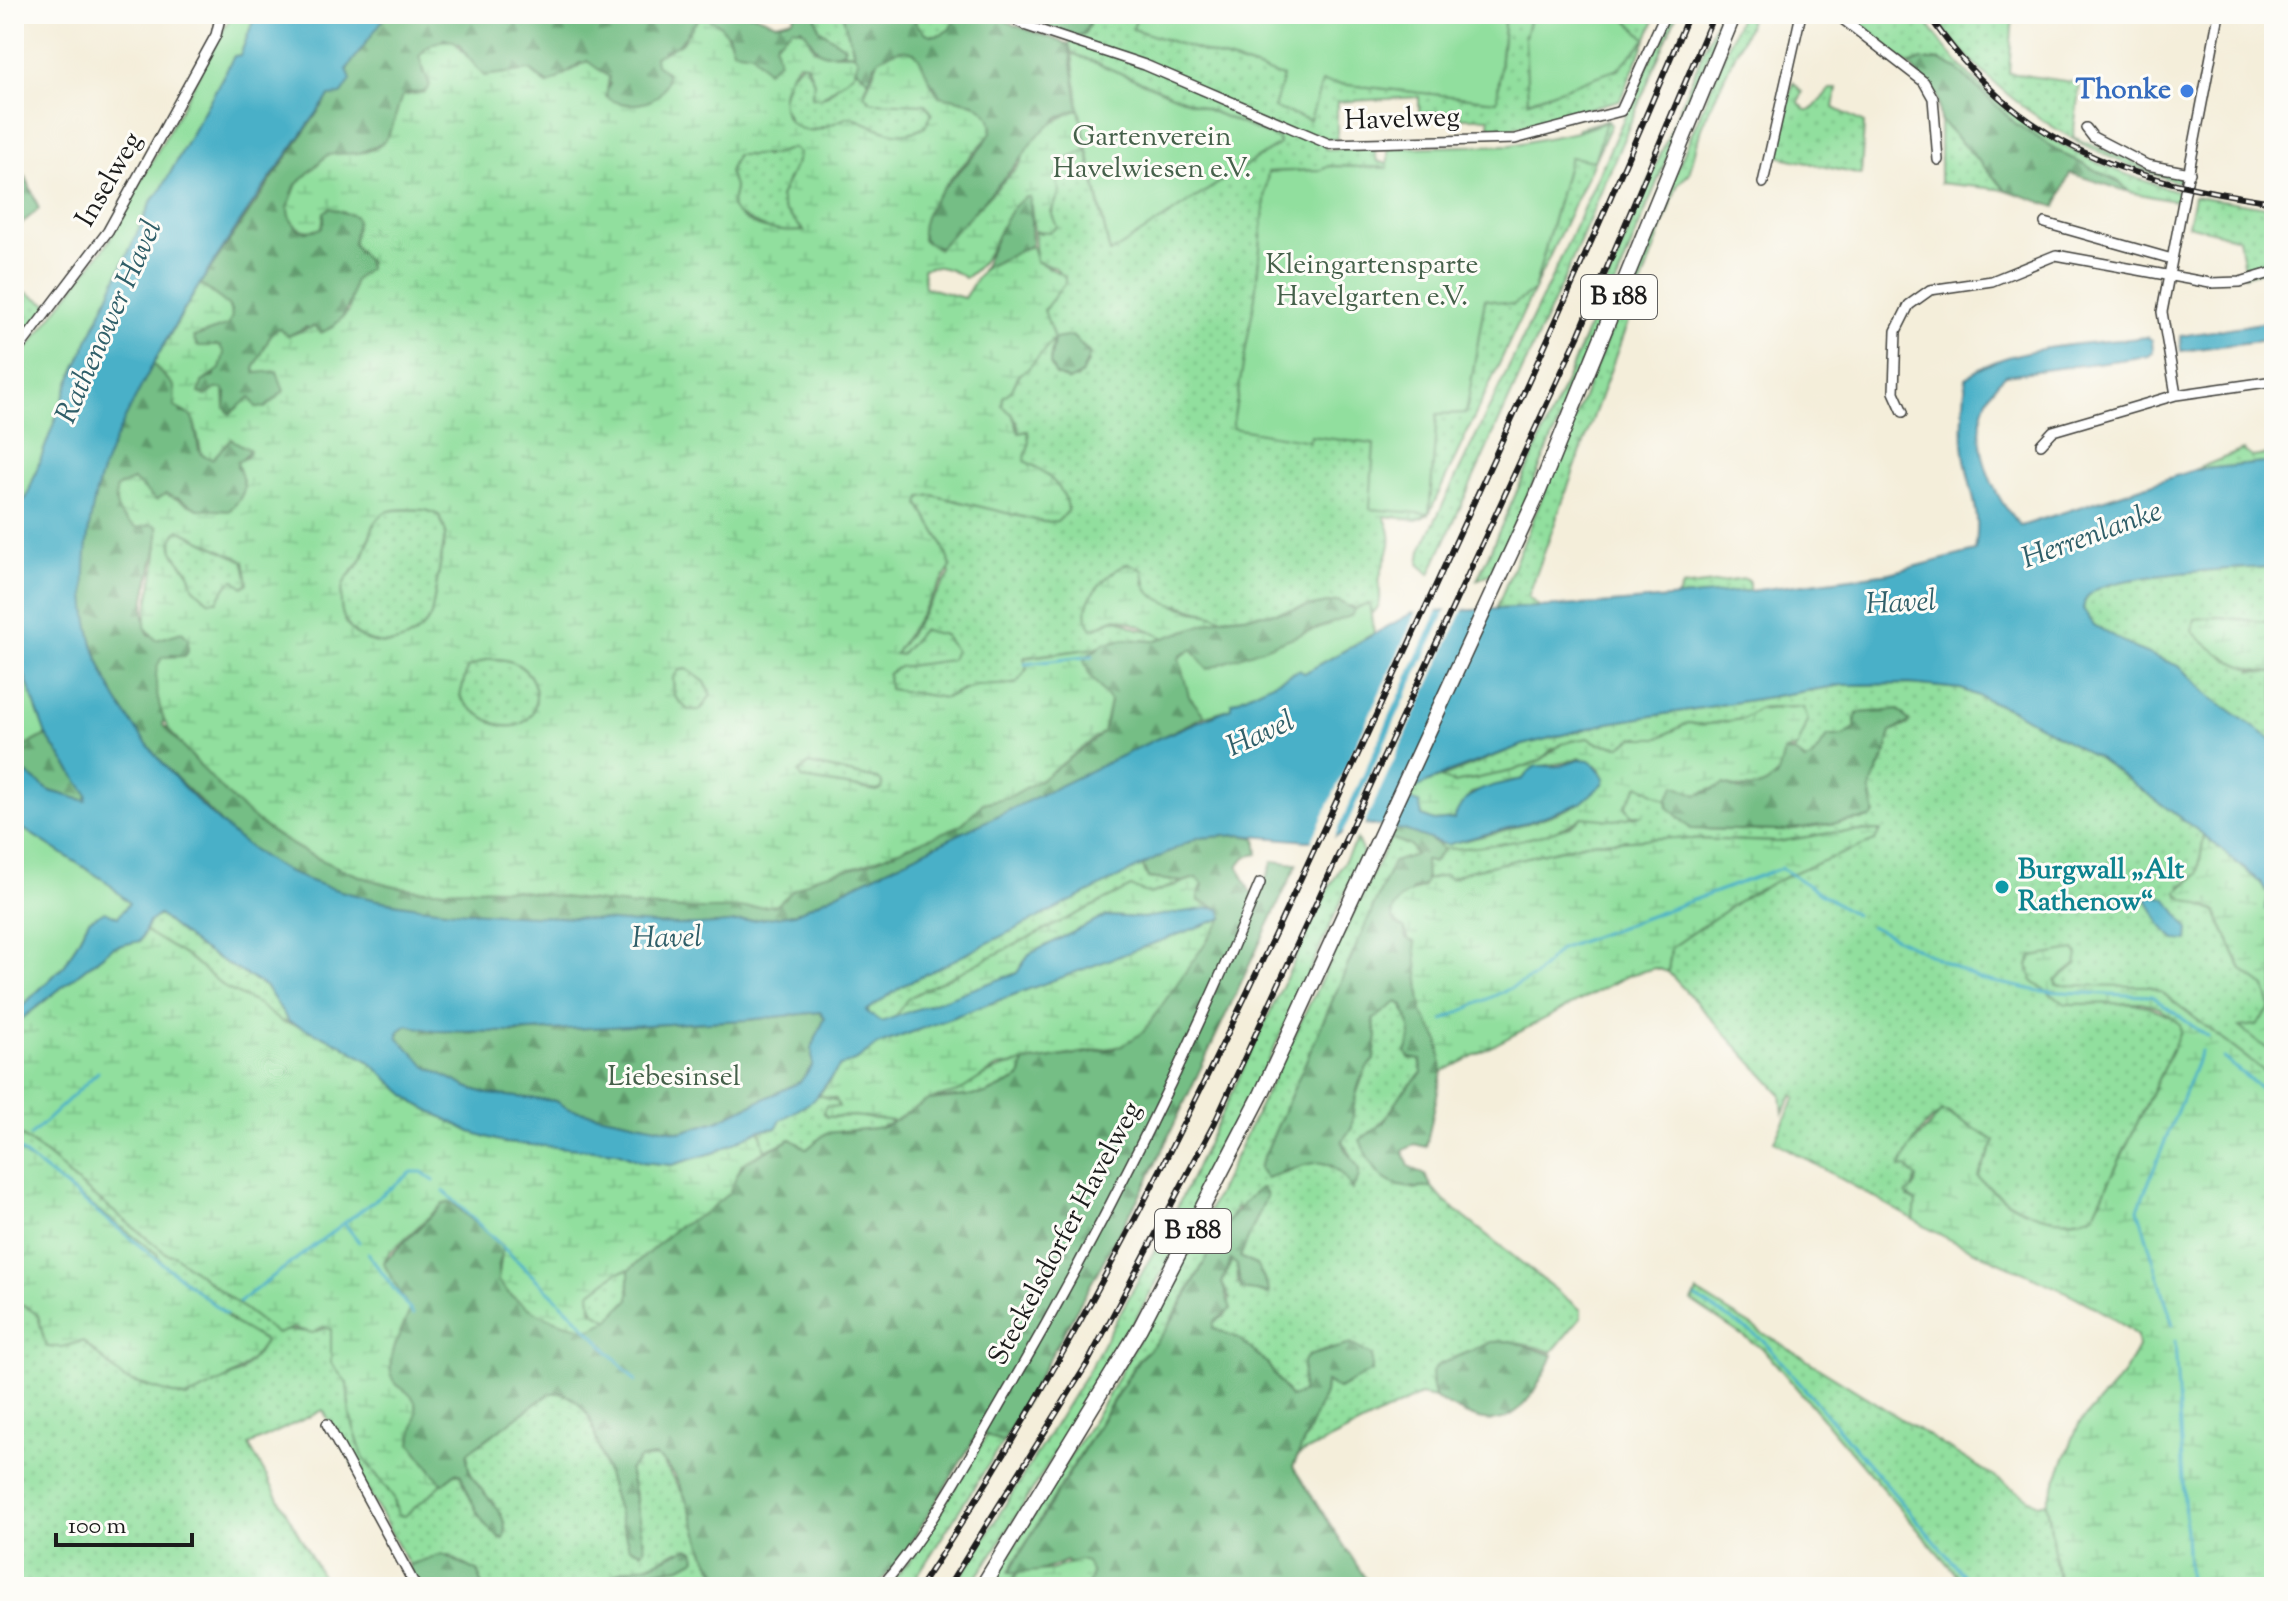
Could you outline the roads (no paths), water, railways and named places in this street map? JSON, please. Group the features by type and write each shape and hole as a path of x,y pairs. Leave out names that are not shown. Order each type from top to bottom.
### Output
{"main road":[{"name":"B 188","path":"982,1587 1092,1411 1203,1213 1500,579 1576,405 1734,14"}],"street":[{"name":"Inselweg","path":"14,355 108,231 216,35 221,14"},
{"name":"Havelweg","path":"1003,14 1027,26 1133,61 1329,144 1515,139 1621,111 1665,14"},
{"path":"1763,183 1801,14"},
{"path":"1836,14 1924,82 1933,98 1938,160"},
{"path":"2176,395 2162,322 2219,14"},
{"path":"2086,128 2093,137 2147,165 2190,173"},
{"path":"2045,223 2172,259"},
{"path":"1903,412 1894,392 1896,331 1909,305 1930,290 1992,281 2056,255 2228,283 2274,272"},
{"path":"2041,444 2053,431 2176,395 2274,381"},
{"name":"Steckelsdorfer Havelweg","path":"881,1587 919,1538 1040,1336 1146,1131 1260,883"},
{"path":"327,1424 416,1587"}],"water":[{"path":"256,14 387,14 347,69 351,80 341,95 329,96 229,238 183,311 126,416 106,460 93,506 87,543 86,608 91,638 101,667 115,696 155,754 219,822 257,853 295,875 359,896 457,911 679,925 723,924 794,914 1154,740 1231,708 1231,703 1299,670 1304,673 1412,613 1600,604 1749,591 1890,573 1975,551 1976,514 1963,439 1966,378 2004,358 2027,352 2147,337 2152,340 2153,352 2149,356 2006,375 1992,391 1983,409 1980,430 1982,451 1996,492 2021,526 2194,470 2274,462 2274,567 2178,573 2125,581 2091,593 2083,609 2094,625 2136,649 2181,667 2209,696 2274,741 2274,906 2265,909 2269,896 2261,883 2204,835 2099,759 2012,710 1961,689 1909,684 1843,685 1609,723 1523,745 1447,773 1410,791 1408,799 1419,803 1422,816 1434,821 1454,819 1473,794 1523,779 1537,766 1590,760 1605,778 1603,784 1581,803 1523,824 1446,845 1404,830 1365,824 1332,838 1308,841 1240,835 1197,838 904,985 866,1011 881,1022 1017,973 1029,954 1106,916 1143,918 1210,908 1220,909 1223,918 877,1045 857,1060 840,1066 814,1100 781,1120 777,1128 760,1130 716,1152 672,1165 642,1162 617,1152 506,1143 471,1132 415,1103 368,1061 339,1043 289,1022 266,987 197,946 159,915 149,922 140,941 113,947 14,1025 14,1014 65,965 89,920 105,911 118,917 129,903 107,882 14,823 14,764 50,791 86,801 87,794 46,735 14,646 14,503 26,499 68,385 152,200 161,190 234,56 240,55","holes":["820,1012 825,1018 812,1047 812,1066 800,1082 717,1121 681,1132 569,1109 556,1101 488,1094 427,1067 398,1038 399,1031 407,1025 433,1031 511,1032 747,1020"]},
{"path":"2274,321 2274,339 2181,351 2180,336"},
{"path":"2150,895 2166,898 2189,929 2188,941 2175,940 2160,924 2147,899"}],"waterway":[{"path":"1025,664 1093,656"},
{"path":"1443,1020 1534,977 1560,949 1781,868 1855,915"},
{"path":"1871,926 1979,979 2039,991 2151,996 2208,1037"},
{"path":"2173,1325 2138,1209 2201,1051"},
{"path":"2223,1058 2274,1099"},
{"path":"30,1136 98,1072"},
{"path":"14,1146 226,1314"},
{"path":"239,1302 412,1172 422,1172 434,1181"},
{"path":"444,1191 580,1321 636,1381"},
{"path":"344,1223 359,1242"},
{"path":"368,1254 413,1314"},
{"path":"1696,1298 1762,1339 1974,1587"},
{"path":"2175,1341 2189,1587"}],"railway":[{"path":"920,1587 1044,1386 1156,1179 1208,1074 1485,478 1689,14"},
{"path":"948,1587 1087,1364 1215,1122 1579,334 1714,14"},
{"path":"1928,14 1962,59 1999,96 2037,126 2078,150 2169,182 2274,202"}],"place":[{"name":"Thonke","path":"2187,91"},
{"name":"Burgwall „Alt Rathenow“","path":"2002,887"}],"park label":[{"name":"Gartenverein Havelwiesen e.V.","path":"1152,154"},
{"name":"Kleingartensparte Havelgarten e.V.","path":"1372,282"},
{"name":"Liebesinsel","path":"674,1078"}],"water label":[{"name":"Rathenower Havel","path":"110,322"},
{"name":"Herrenlanke","path":"2092,536"},
{"name":"Havel","path":"1901,604"},
{"name":"Havel","path":"1261,735"},
{"name":"Havel","path":"667,939"}]}
